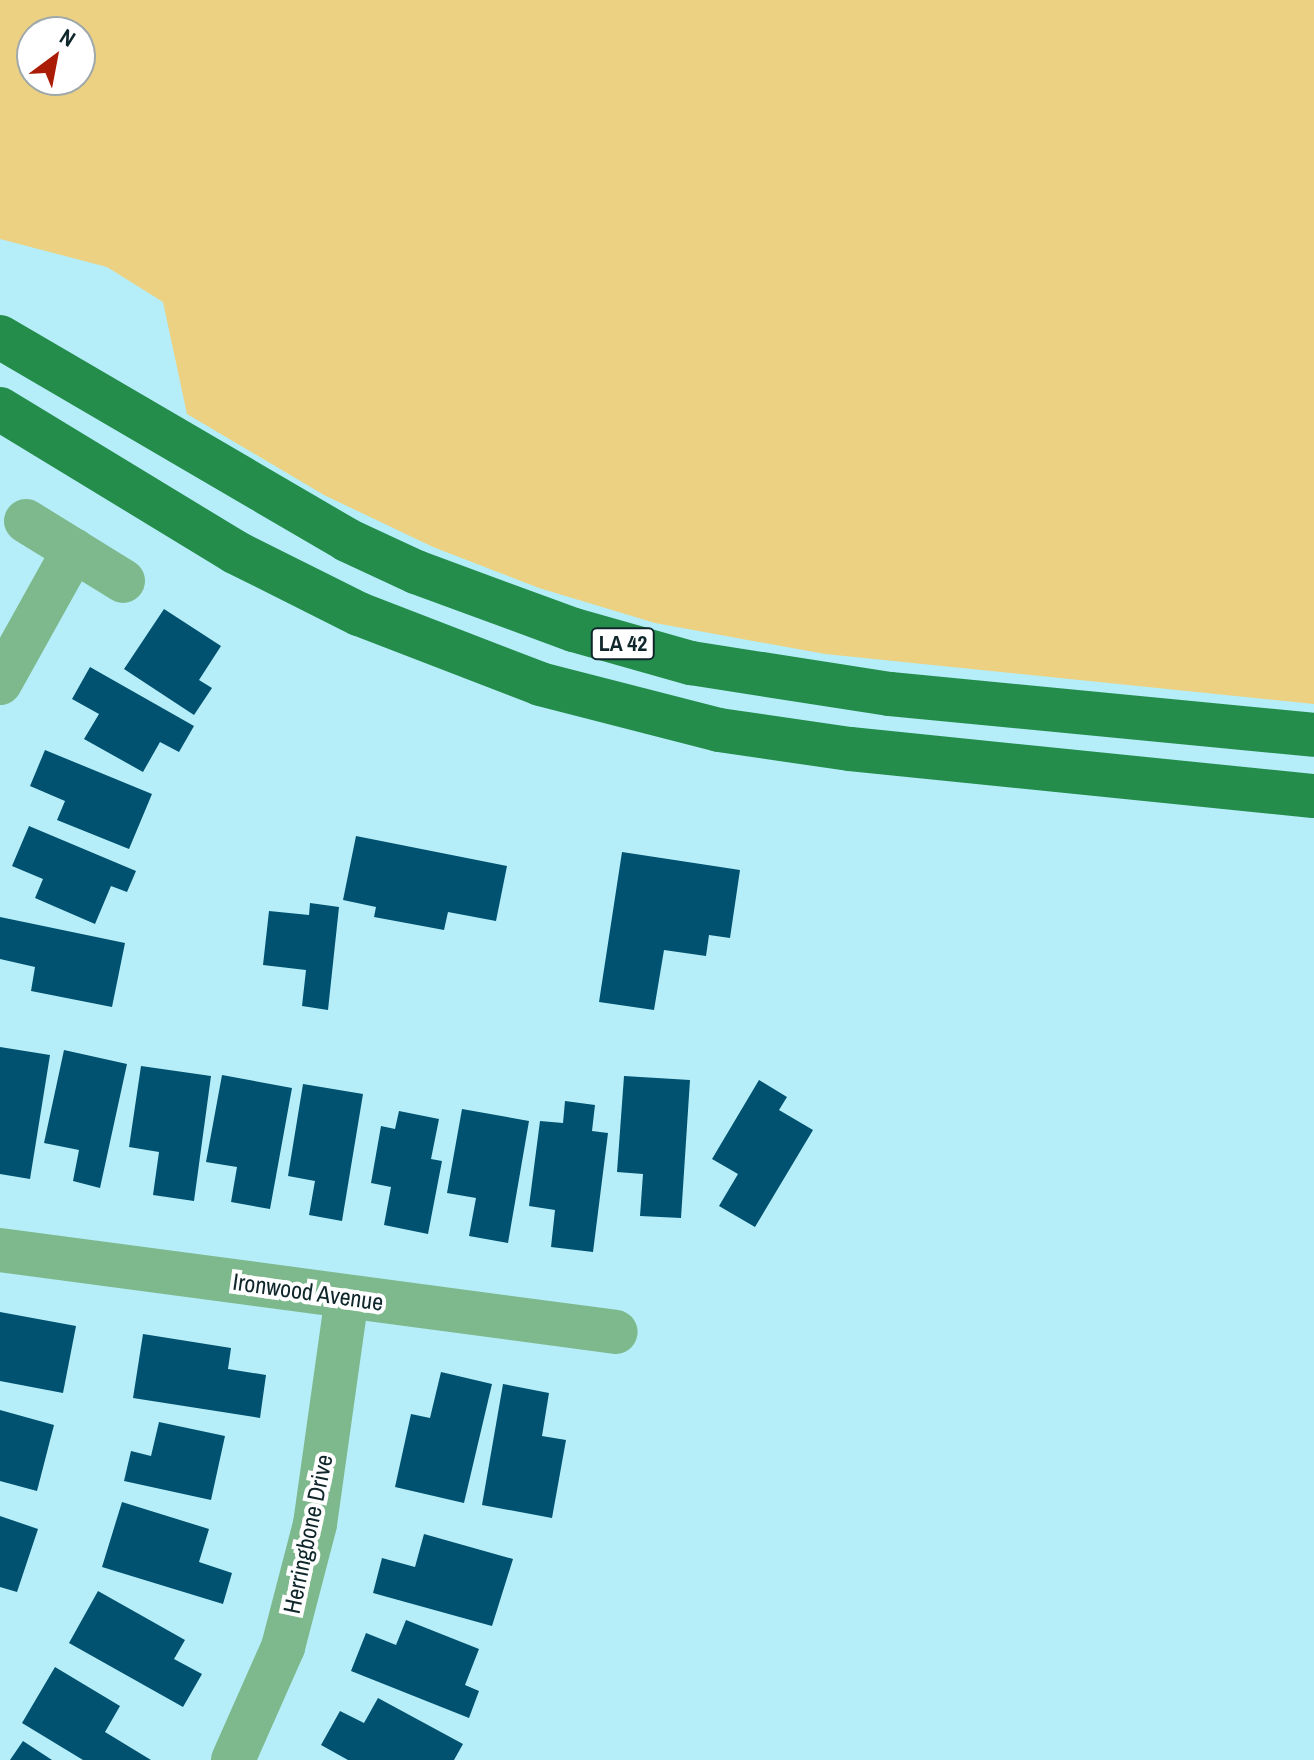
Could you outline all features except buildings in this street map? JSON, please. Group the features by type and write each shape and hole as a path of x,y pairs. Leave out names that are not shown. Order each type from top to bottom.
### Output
{"main road":[{"name":"LA 42","path":"0,337 347,540 416,572 603,639 691,663 890,694 1314,735"},
{"path":"0,383 33,403 89,391"},
{"name":"LA 42","path":"0,409 235,552 359,614 540,684 719,730 1028,768 1314,796"},
{"path":"1028,768 1106,752 1314,769"}],"street":[{"path":"26,521 123,581"},
{"path":"0,683 74,550"},
{"name":"Ironwood Avenue","path":"0,1250 616,1332"},
{"name":"Herringbone Drive","path":"233,1760 283,1647 315,1524 347,1297"}],"shaded area":[{"path":"0,0 1314,0 1314,704 825,654 655,623 539,588 433,547 324,495 187,414 163,302 107,267 0,239"}]}
